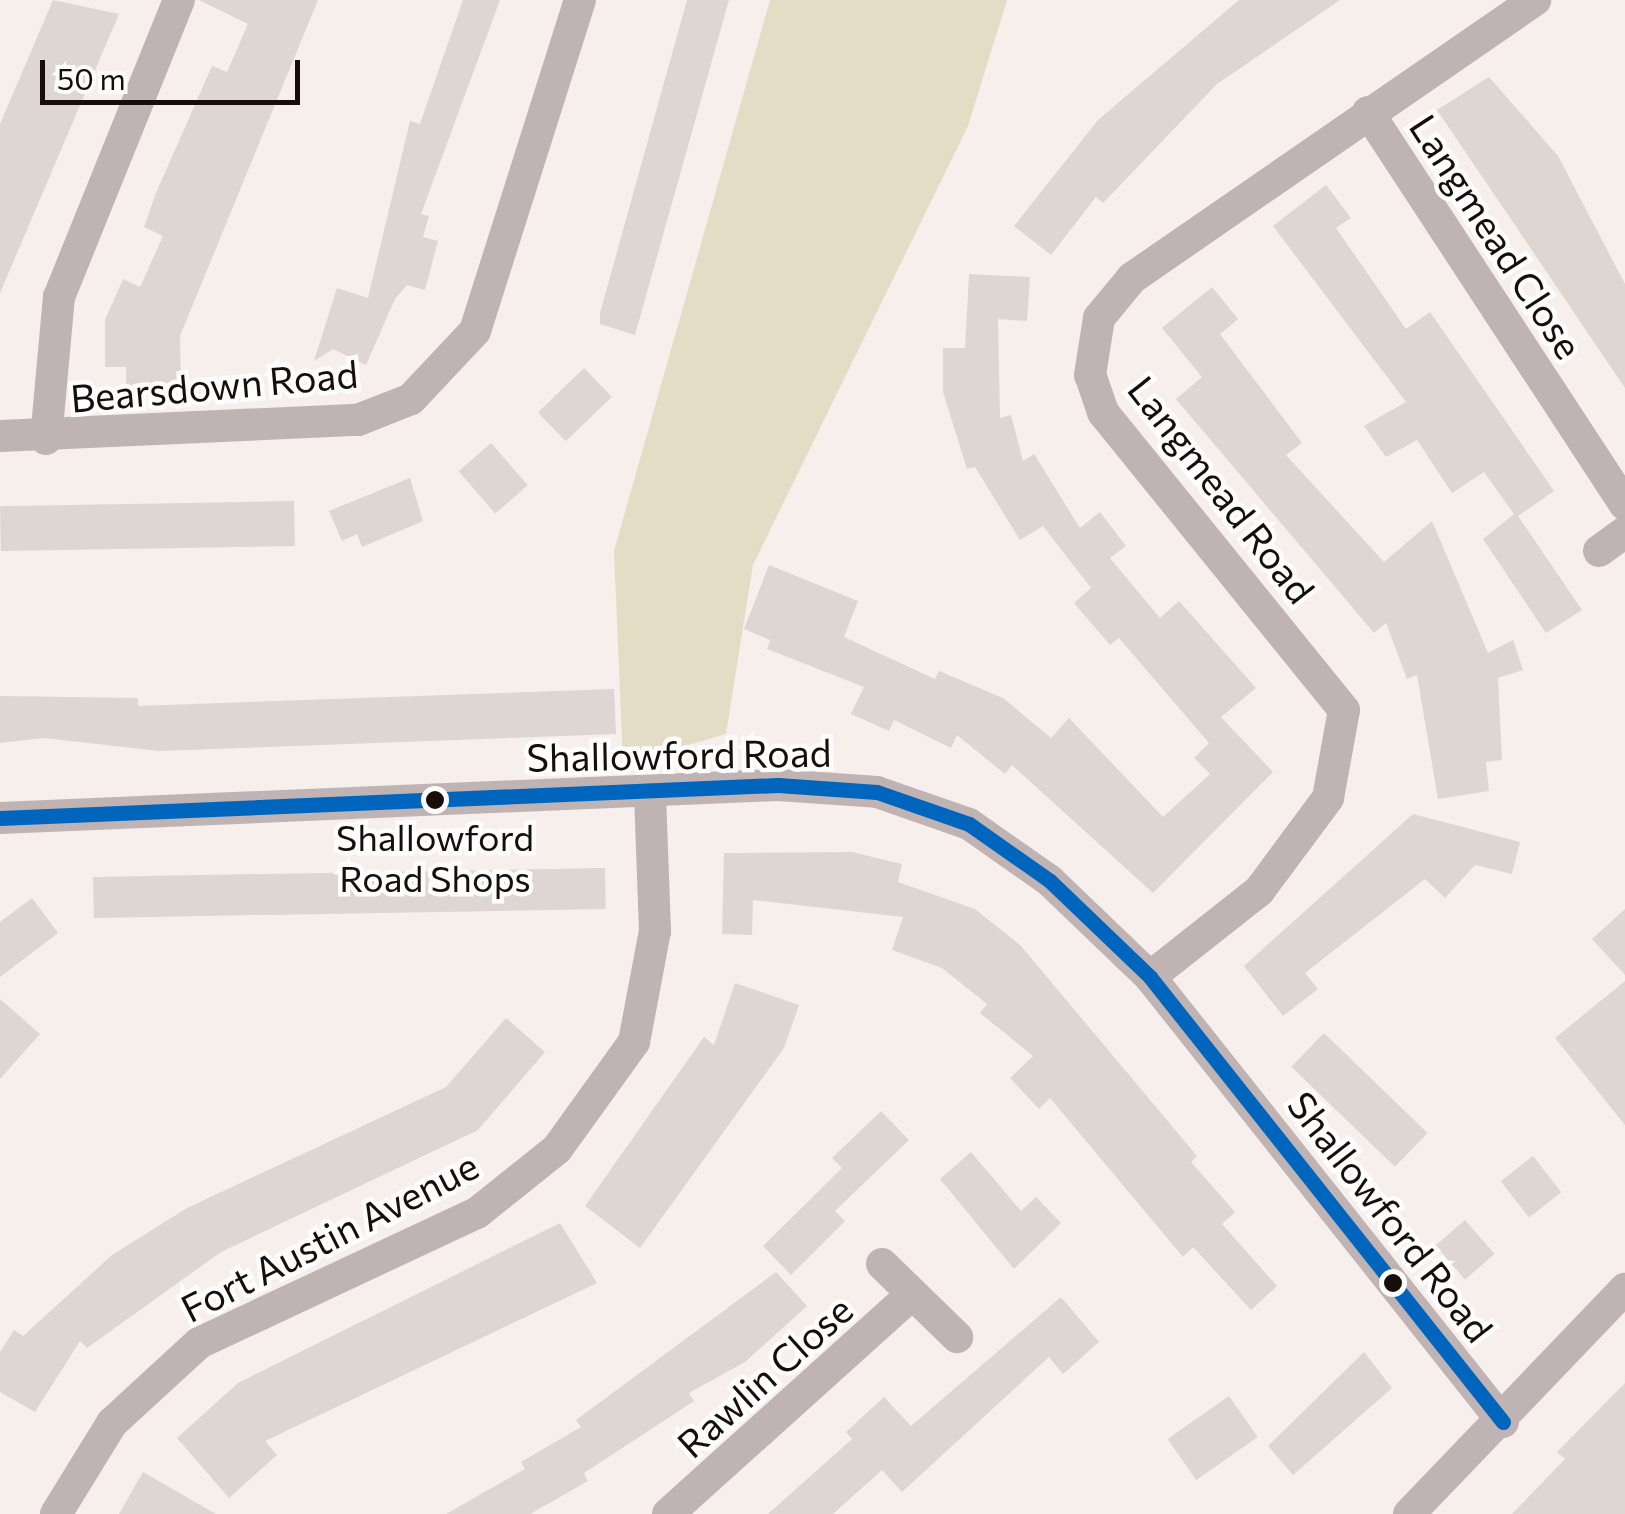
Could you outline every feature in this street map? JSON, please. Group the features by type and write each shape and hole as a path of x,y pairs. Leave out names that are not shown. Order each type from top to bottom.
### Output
{"street":[{"path":"46,439 59,297 179,0"},
{"name":"Bearsdown Road","path":"0,436 46,439 358,420 411,398 474,330 580,0"},
{"name":"Langmead Road","path":"1150,976 1259,891 1328,798 1344,710 1103,412 1092,344 1115,292 1368,112 1535,0"},
{"name":"Langmead Close","path":"1368,112 1625,504"},
{"name":"Shallowford Road","path":"0,818 650,792 878,792 970,824 1050,880 1150,976 1503,1422"},
{"name":"Fort Austin Avenue","path":"56,1514 112,1423 199,1344 477,1214 557,1148 634,1042 655,931 650,792"},
{"path":"882,1264 957,1337"},
{"path":"1409,1514 1503,1422 1625,1289"},
{"name":"Rawlin Close","path":"668,1514 911,1295"}],"shaded area":[{"path":"770,0 1007,0 968,126 753,565 726,734 623,764 614,551"}],"building":[{"path":"53,0 119,14 0,293 0,124"},
{"path":"199,0 318,0 180,336 181,386 126,387 126,367 105,367 105,320 123,279 140,287 163,236 144,227 156,193 212,66 227,72 248,24"},
{"path":"463,0 500,0 421,214 429,216 423,237 438,241 425,290 407,285 395,299 366,365 333,349 314,361 337,288 368,298 410,121 420,124"},
{"path":"687,0 729,0 635,335 600,324 600,313"},
{"path":"1239,0 1340,0 1217,84 1103,203 1096,197 1051,255 1014,226 1098,120"},
{"path":"1489,77 1558,156 1625,284 1625,388 1437,110"},
{"path":"1326,185 1351,218 1336,228 1406,329 1430,312 1554,491 1518,516 1582,610 1546,633 1483,539 1514,514 1484,472 1452,493 1417,440 1386,457 1364,426 1406,402 1273,226"},
{"path":"969,274 1030,277 1027,321 998,319 1000,418 1011,415 1023,461 1034,454 1080,528 1100,512 1126,546 1110,558 1160,618 1179,601 1256,688 1221,717 1273,772 1153,893 1012,765 1005,774 957,735 951,748 894,720 889,731 851,714 864,687 767,649 770,640 744,629 769,565 858,601 844,637 935,679 939,671 1003,698 1051,738 1069,718 1163,817 1210,774 1194,758 1209,743 1119,638 1110,645 1074,603 1091,588 1043,526 1020,540 975,467 967,469 943,392 943,348 965,348"},
{"path":"1212,287 1238,319 1220,334 1302,443 1286,455 1384,562 1432,521 1488,653 1513,640 1523,670 1498,678 1502,760 1486,762 1489,791 1438,799 1417,675 1407,679 1386,623 1374,633 1176,399 1202,377 1162,328"},
{"path":"584,368 612,397 566,441 538,412"},
{"path":"491,443 528,485 495,513 459,471"},
{"path":"410,478 423,521 362,547 357,534 342,541 329,511"},
{"path":"294,501 295,546 1,551 0,506"},
{"path":"614,689 616,734 159,751 44,738 0,743 0,696 138,698 138,706"},
{"path":"1413,814 1520,842 1512,874 1475,865 1445,898 1425,879 1305,973 1318,989 1283,1016 1244,966"},
{"path":"852,852 902,864 898,882 975,909 1021,946 1197,1156 1191,1162 1235,1212 1222,1224 1277,1286 1251,1310 1193,1247 1183,1257 1050,1098 1039,1109 1010,1078 1033,1056 980,1013 987,1004 942,968 892,950 903,917 753,900 752,935 722,934 724,853"},
{"path":"605,868 606,909 94,918 93,877"},
{"path":"32,898 58,933 0,977 0,922"},
{"path":"1625,909 1625,975 1592,939"},
{"path":"1625,981 1625,1125 1555,1038"},
{"path":"735,983 799,1005 784,1048 640,1248 585,1206 704,1037 714,1045"},
{"path":"0,999 40,1034 0,1079"},
{"path":"506,1018 545,1052 478,1130 221,1252 87,1348 80,1341 35,1412 0,1392 0,1352 14,1330 23,1336 112,1255 187,1208 446,1087"},
{"path":"1324,1033 1428,1133 1395,1167 1291,1067"},
{"path":"881,1111 909,1140 835,1211 845,1221 791,1275 763,1246 842,1168 832,1158"},
{"path":"971,1152 1021,1211 1036,1197 1061,1223 1014,1269 940,1179"},
{"path":"1533,1156 1561,1192 1529,1217 1501,1181"},
{"path":"1465,1220 1495,1254 1465,1280 1436,1246"},
{"path":"560,1223 597,1283 265,1441 277,1455 229,1498 177,1438 238,1383"},
{"path":"776,1272 807,1306 745,1362 689,1393 694,1401 584,1473 588,1481 530,1514 446,1514 525,1469 521,1462 581,1427 576,1420"},
{"path":"1061,1297 1099,1342 1063,1374 1049,1357 902,1492 882,1470 833,1514 768,1514 852,1439 846,1432 884,1397 911,1426"},
{"path":"1364,1352 1392,1388 1293,1475 1268,1446"},
{"path":"1625,1383 1625,1514 1512,1514 1565,1459 1557,1452"},
{"path":"1229,1396 1258,1437 1196,1480 1168,1439"},
{"path":"143,1472 216,1514 119,1514"}],"transit line":[{"path":"0,818 778,785 877,792 969,824 1050,881 1150,977 1503,1422"}],"place":[{"name":"Shallowford Road Shops","path":"435,800"}]}
